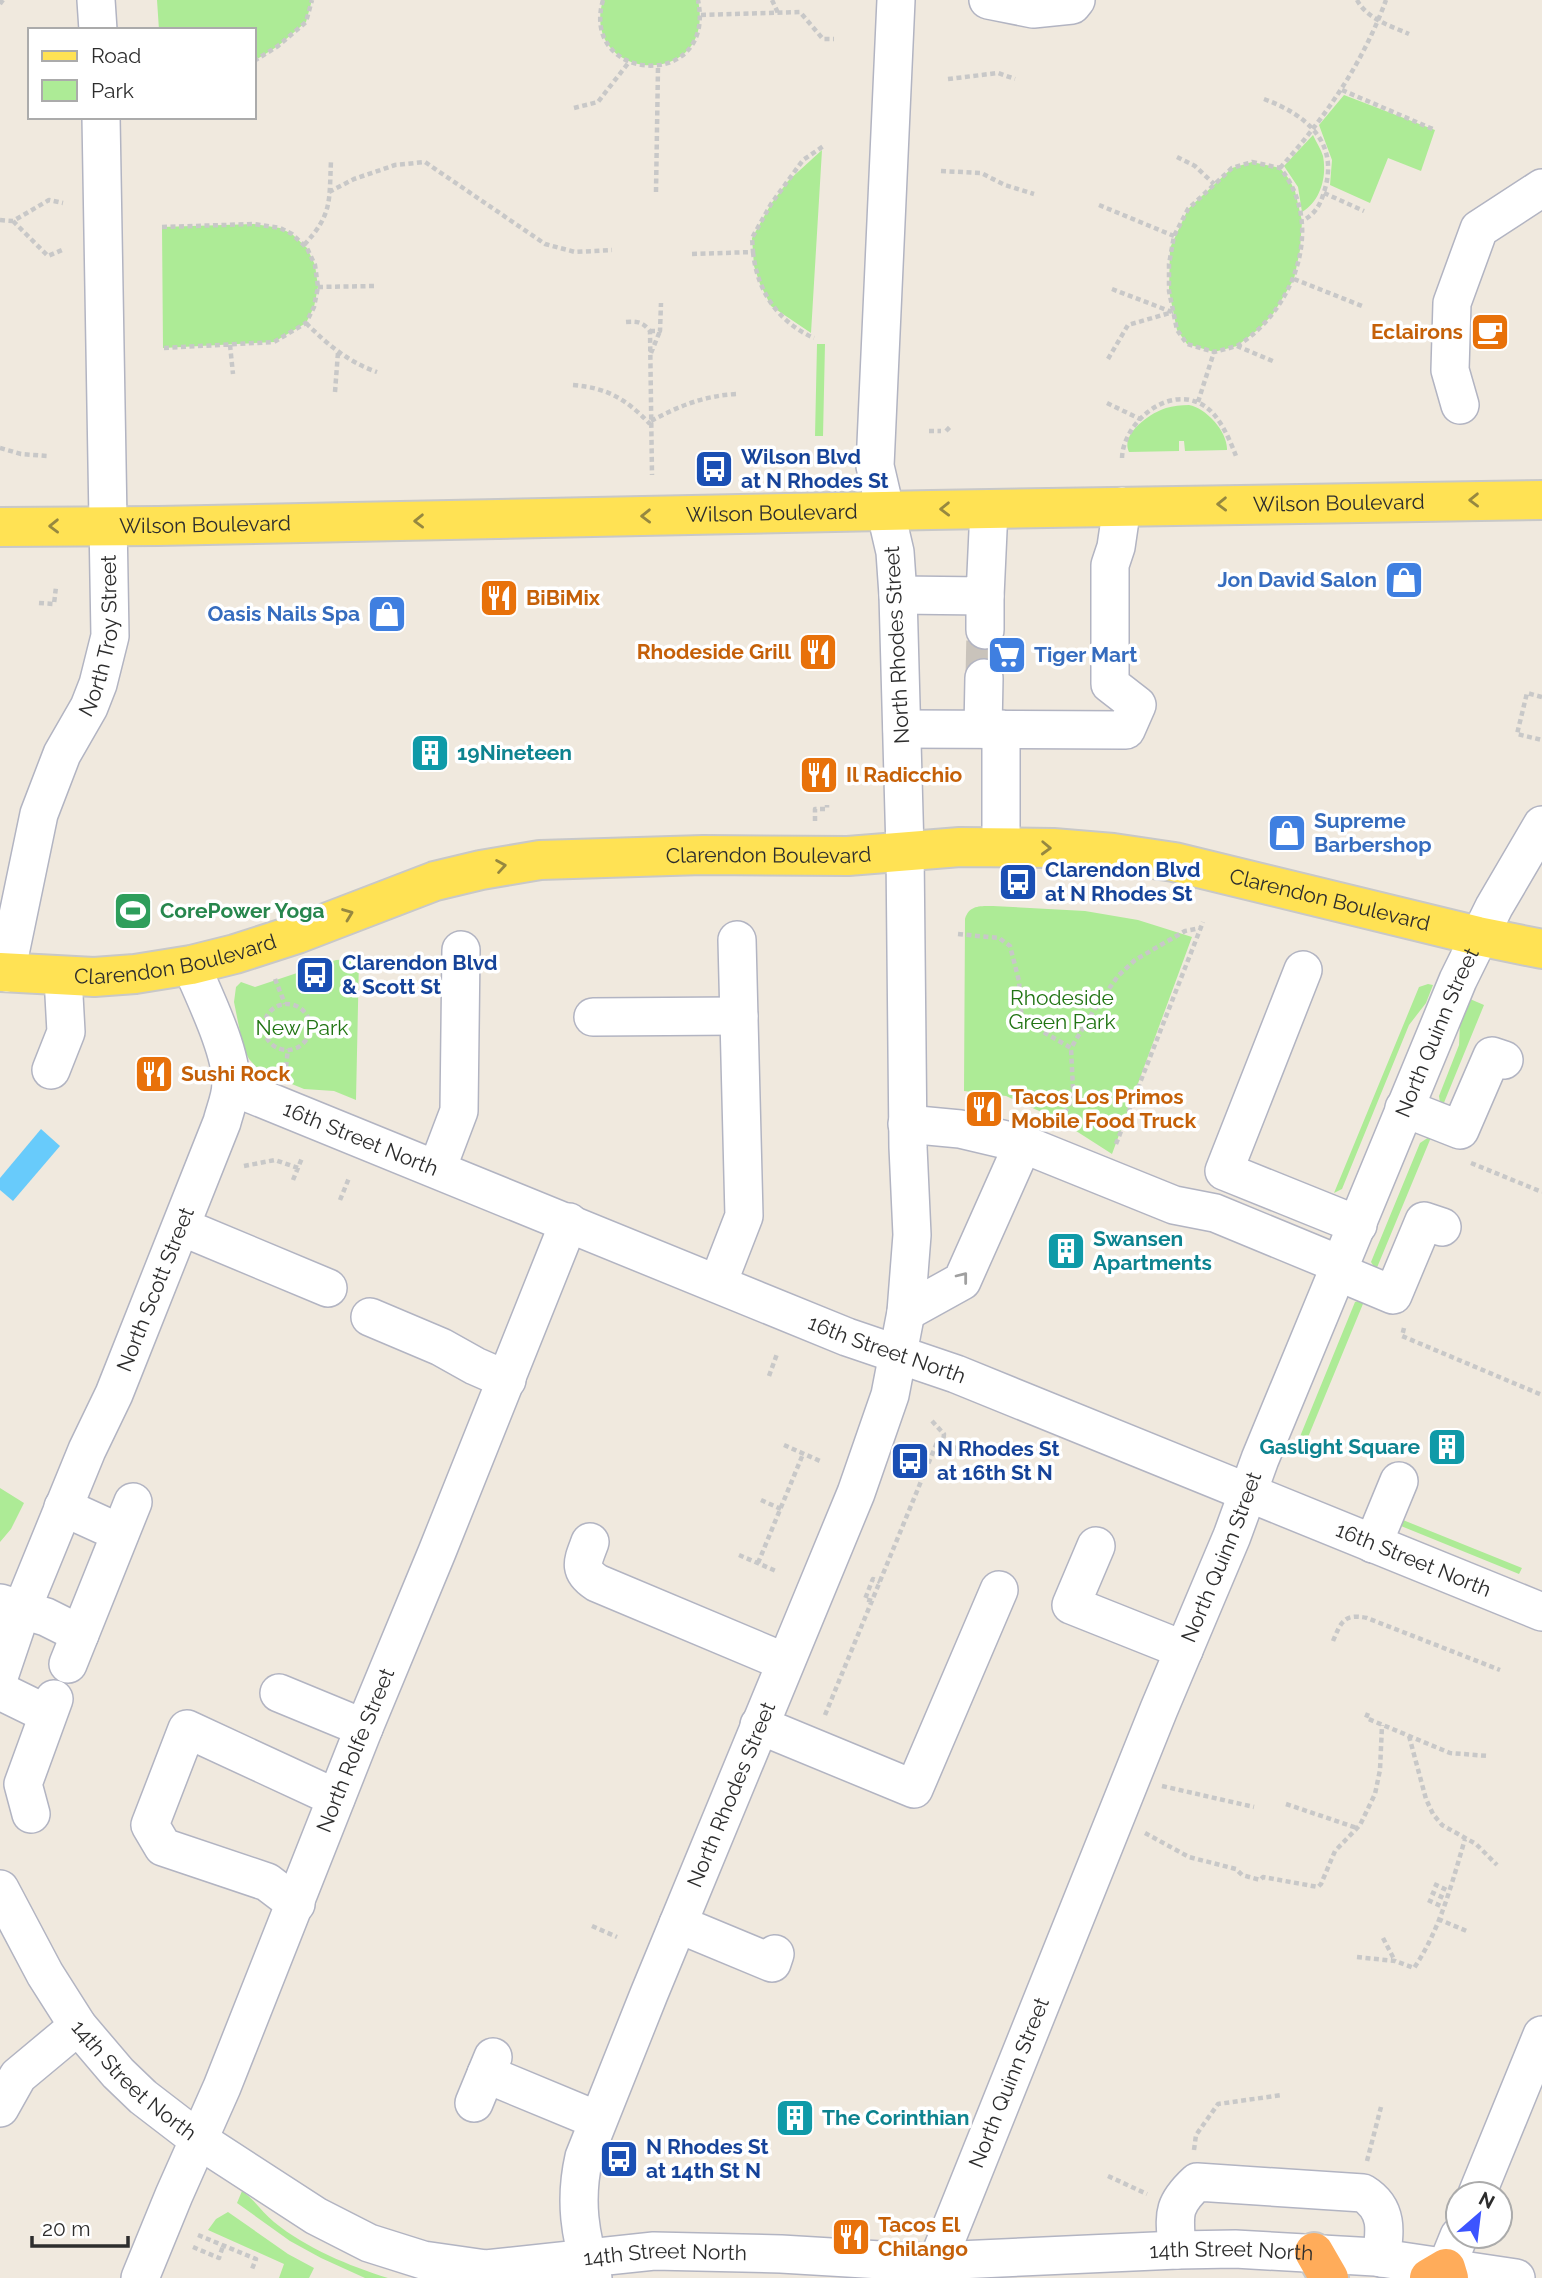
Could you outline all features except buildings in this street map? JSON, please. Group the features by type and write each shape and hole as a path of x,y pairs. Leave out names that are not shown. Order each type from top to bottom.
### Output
{"main road":[{"name":"Wilson Boulevard","path":"0,527 1542,500"},
{"name":"Clarendon Boulevard","path":"3,973 64,977 135,974 191,965 286,937 435,881 540,860 602,857 848,856 1001,847 1113,853 1174,862 1478,936 1542,948"}],"street":[{"path":"96,0 98,28"},
{"name":"North Rhodes Street","path":"590,2267 578,2207 578,2187 584,2157 869,1457 890,1395 906,1312 912,1235 898,595 895,552 875,466 896,0"},
{"path":"988,0 1033,9 1072,5 1076,0"},
{"name":"North Troy Street","path":"3,973 39,814 56,767 89,707 106,659 110,636 102,119"},
{"path":"1460,405 1450,370 1452,303 1479,229 1542,188"},
{"path":"902,729 1126,730 1137,705 1110,684 1110,565 1116,547 1122,506"},
{"path":"898,595 985,613 989,509"},
{"path":"984,678 992,729 1001,847"},
{"name":"North Quinn Street","path":"938,2260 949,2227 1404,1108 1478,936 1542,825"},
{"path":"718,1283 744,1216 737,940"},
{"path":"437,1169 459,1111 461,950"},
{"name":"North Scott Street","path":"0,1674 11,1606 63,1507 114,1394 222,1122 231,1086 219,1033 191,965"},
{"path":"1303,970 1224,1171 1357,1225"},
{"path":"51,1070 66,1032 64,977"},
{"path":"593,1017 739,1016"},
{"path":"1404,1108 1460,1130 1492,1056 1504,1060"},
{"name":"16th Street North","path":"231,1086 847,1337 956,1374 1542,1612"},
{"path":"908,1124 960,1129 1023,1144 1174,1205 1215,1213 1340,1268 1393,1295 1424,1221 1442,1227"},
{"path":"906,1312 962,1282 1023,1144"},
{"name":"North Rolfe Street","path":"140,2278 296,1903 569,1222"},
{"path":"182,1227 328,1288"},
{"path":"370,1317 441,1347 506,1380"},
{"path":"1373,1544 1399,1481"},
{"path":"11,1606 74,1649 127,1518 63,1507"},
{"path":"590,1542 582,1562 583,1568 587,1576 597,1583 785,1662"},
{"path":"1096,1546 1071,1605 1184,1650"},
{"path":"759,1725 914,1789 999,1590"},
{"path":"0,1691 50,1706 23,1784 31,1814"},
{"path":"279,1693 364,1728"},
{"path":"296,1903 267,1882 163,1847 150,1825 187,1729 336,1798"},
{"name":"14th Street North","path":"3,1901 78,2026 111,2065 144,2097 199,2140 328,2223 352,2236 402,2254 456,2267 486,2269 590,2267 654,2251 781,2254 893,2262 1177,2250 1235,2264 1321,2265 1381,2258 1446,2265 1516,2278"},
{"path":"678,1924 772,1963 775,1954"},
{"path":"0,2108 18,2076 78,2026"},
{"path":"1483,2180 1542,2035"},
{"path":"485,2078 597,2120"},
{"path":"1177,2250 1177,2207 1184,2194 1197,2182 1363,2193 1378,2206 1384,2218 1381,2258"}],"path":[{"path":"0,4 3,0"},
{"path":"256,60 278,46 306,22 312,0"},
{"path":"603,0 600,10 601,26 606,41 616,53 643,67 672,62 694,43 700,29 698,0"},
{"path":"772,0 778,13"},
{"path":"1357,0 1378,21 1409,34"},
{"path":"1280,167 1314,128 1342,89 1372,37 1386,0"},
{"path":"701,15 800,12 823,39 834,39"},
{"path":"574,108 598,102 629,62"},
{"path":"656,192 658,66"},
{"path":"948,79 998,72 1015,79"},
{"path":"1342,89 1435,130"},
{"path":"1264,99 1287,109 1314,128 1324,143 1328,182 1312,216 1302,221"},
{"path":"814,338 790,324 771,306 760,284 752,238 771,204 803,160 825,145"},
{"path":"1177,157 1195,166 1213,184"},
{"path":"304,245 318,230 329,210 331,161"},
{"path":"329,192 354,179 395,165 425,162 545,244 575,252 612,250"},
{"path":"1252,162 1280,167 1295,191 1302,221 1300,259 1294,279 1273,314 1250,338 1214,352 1187,344 1177,330 1169,291 1169,264 1174,236 1188,209 1213,184 1232,168 1252,162"},
{"path":"942,171 981,173 1005,185 1034,194"},
{"path":"1324,193 1364,211"},
{"path":"0,220 13,221 50,200 63,203"},
{"path":"1099,205 1174,236"},
{"path":"13,221 48,256 62,250"},
{"path":"162,227 254,224 280,228 304,245 314,265 318,287 314,307 306,323 274,342 163,348"},
{"path":"692,254 753,252"},
{"path":"1294,279 1362,306"},
{"path":"318,287 375,286"},
{"path":"1112,289 1173,312"},
{"path":"650,354 660,331 661,303"},
{"path":"1108,359 1128,325 1173,312"},
{"path":"626,322 637,321 645,324 650,331 652,475"},
{"path":"306,323 338,352 360,366 376,372"},
{"path":"650,331 660,331"},
{"path":"230,345 233,374"},
{"path":"1237,345 1275,362"},
{"path":"335,392 338,352"},
{"path":"1198,402 1214,352"},
{"path":"573,385 616,395 651,423"},
{"path":"651,423 688,402 736,394"},
{"path":"1122,458 1126,439 1140,419 1153,408 1179,400 1198,402 1212,413 1224,429 1236,456"},
{"path":"1107,403 1140,419"},
{"path":"929,431 944,431 951,426"},
{"path":"0,447 21,454 47,456"},
{"path":"40,603 54,604 56,587"},
{"path":"1542,697 1527,693 1517,734 1542,740"},
{"path":"815,822 815,809 827,809 827,805"},
{"path":"1070,1127 1059,1120 1069,1106 1073,1089 1071,1048 1094,1010 1118,976 1135,960 1185,931 1202,925 1112,1154"},
{"path":"958,934 999,938 1010,946 1019,981 1021,1012 1034,1026 1071,1048"},
{"path":"275,979 285,1004"},
{"path":"285,1004 303,1010 308,1017 310,1028 302,1045 288,1049 272,1043 264,1029 265,1018 270,1011 285,1004"},
{"path":"286,1067 288,1049"},
{"path":"293,1180 302,1158"},
{"path":"244,1166 275,1160 298,1168"},
{"path":"1468,1162 1542,1192"},
{"path":"340,1200 349,1178"},
{"path":"1394,1322 1404,1326 1402,1336 1542,1395"},
{"path":"769,1376 777,1354"},
{"path":"932,1421 944,1434 943,1442"},
{"path":"821,1724 938,1440 972,1455"},
{"path":"784,1445 820,1461"},
{"path":"758,1563 803,1454"},
{"path":"761,1500 781,1509"},
{"path":"739,1555 776,1571"},
{"path":"872,1601 865,1599 873,1579 880,1582"},
{"path":"862,1586 869,1589"},
{"path":"1333,1641 1341,1623 1356,1615 1500,1670"},
{"path":"1368,1713 1366,1718 1450,1753 1488,1756"},
{"path":"1143,1832 1189,1857 1236,1869 1247,1877 1261,1880 1263,1877 1318,1887 1335,1851 1357,1828 1376,1790 1382,1724"},
{"path":"1409,1736 1426,1799 1433,1814 1441,1825 1476,1844 1497,1865"},
{"path":"1131,1779 1254,1807"},
{"path":"1286,1804 1357,1828"},
{"path":"1357,1958 1395,1961 1414,1968 1426,1950 1443,1907 1465,1839"},
{"path":"1434,1884 1449,1891"},
{"path":"1431,1892 1446,1899"},
{"path":"1428,1900 1443,1907"},
{"path":"1438,1919 1469,1932"},
{"path":"592,1926 617,1937"},
{"path":"1383,1938 1395,1961"},
{"path":"1197,2182 1192,2174 1196,2135 1218,2104 1282,2095"},
{"path":"1363,2193 1363,2176 1381,2107"},
{"path":"1108,2176 1142,2192"},
{"path":"198,2235 256,2259 253,2269"},
{"path":"193,2247 219,2258 223,2246"}],"green space":[{"path":"157,0 312,0 306,22 278,46 256,60 256,28 159,28"},
{"path":"603,0 698,0 698,30 688,50 670,62 649,65 628,60 610,48 601,27"},
{"path":"1344,95 1435,130 1421,171 1388,158 1370,203 1330,185 1332,160 1319,125"},
{"path":"1313,135 1323,156 1323,180 1318,195 1302,212 1298,187 1284,166"},
{"path":"822,150 811,333 771,306 754,266 752,238 788,181"},
{"path":"1252,162 1280,168 1289,179 1295,191 1302,221 1300,250 1294,279 1273,314 1237,346 1214,352 1187,344 1177,330 1169,291 1170,248 1188,209 1232,168"},
{"path":"254,224 280,228 292,234 307,248 315,265 318,287 314,307 306,323 274,342 163,348 162,227"},
{"path":"817,344 825,344 823,436 815,436"},
{"path":"1189,405 1196,407 1215,422 1224,436 1227,450 1185,451 1184,441 1179,441 1179,451 1129,452 1129,438 1145,419 1166,408"},
{"name":"Rhodeside Green Park","path":"993,906 1085,911 1138,920 1192,937 1112,1154 1059,1120 1006,1096 964,1091 965,919 972,909"},
{"name":"New Park","path":"359,959 356,1100 334,1091 304,1089 260,1071 243,1047 234,1002 236,987 241,982 255,987 336,960"},
{"path":"1433,985 1426,1003 1409,1025 1342,1189 1334,1193 1419,987"},
{"path":"1470,999 1484,1005 1441,1110 1439,1096 1459,1045 1460,1022"},
{"path":"1432,1135 1376,1270 1371,1262 1420,1143"},
{"path":"1365,1299 1306,1442 1299,1439 1355,1302"},
{"path":"0,1488 24,1503 11,1529 0,1542"},
{"path":"1398,1518 1522,1568 1519,1574 1401,1526"},
{"path":"242,2191 274,2222 300,2240 343,2262 388,2278 365,2278 290,2241 237,2203"},
{"path":"228,2212 288,2254 314,2268 309,2278 279,2278 284,2264 208,2230 216,2219"}],"water":[{"path":"41,1129 60,1146 13,1201 0,1190 0,1178"}],"tunnel":[{"path":"984,678 985,630"}],"place":[{"name":"Eclairons","path":"1490,332"},
{"name":"Wilson Blvd at N Rhodes St","path":"714,469"},
{"name":"Jon David Salon","path":"1404,580"},
{"name":"BiBiMix","path":"499,598"},
{"name":"Oasis Nails Spa","path":"387,614"},
{"name":"Rhodeside Grill","path":"818,652"},
{"name":"Tiger Mart","path":"1007,655"},
{"name":"19Nineteen","path":"430,753"},
{"name":"Il Radicchio","path":"819,775"},
{"name":"Supreme Barbershop","path":"1287,833"},
{"name":"Clarendon Blvd at N Rhodes St","path":"1018,882"},
{"name":"CorePower Yoga","path":"133,911"},
{"name":"Clarendon Blvd & Scott St","path":"315,975"},
{"name":"Sushi Rock","path":"154,1074"},
{"name":"Tacos Los Primos Mobile Food Truck","path":"984,1109"},
{"name":"Swansen Apartments","path":"1066,1251"},
{"name":"Gaslight Square","path":"1447,1447"},
{"name":"N Rhodes St at 16th St N","path":"910,1461"},
{"name":"The Corinthian","path":"795,2118"},
{"name":"N Rhodes St at 14th St N","path":"619,2159"},
{"name":"Tacos El Chilango","path":"851,2237"}]}
